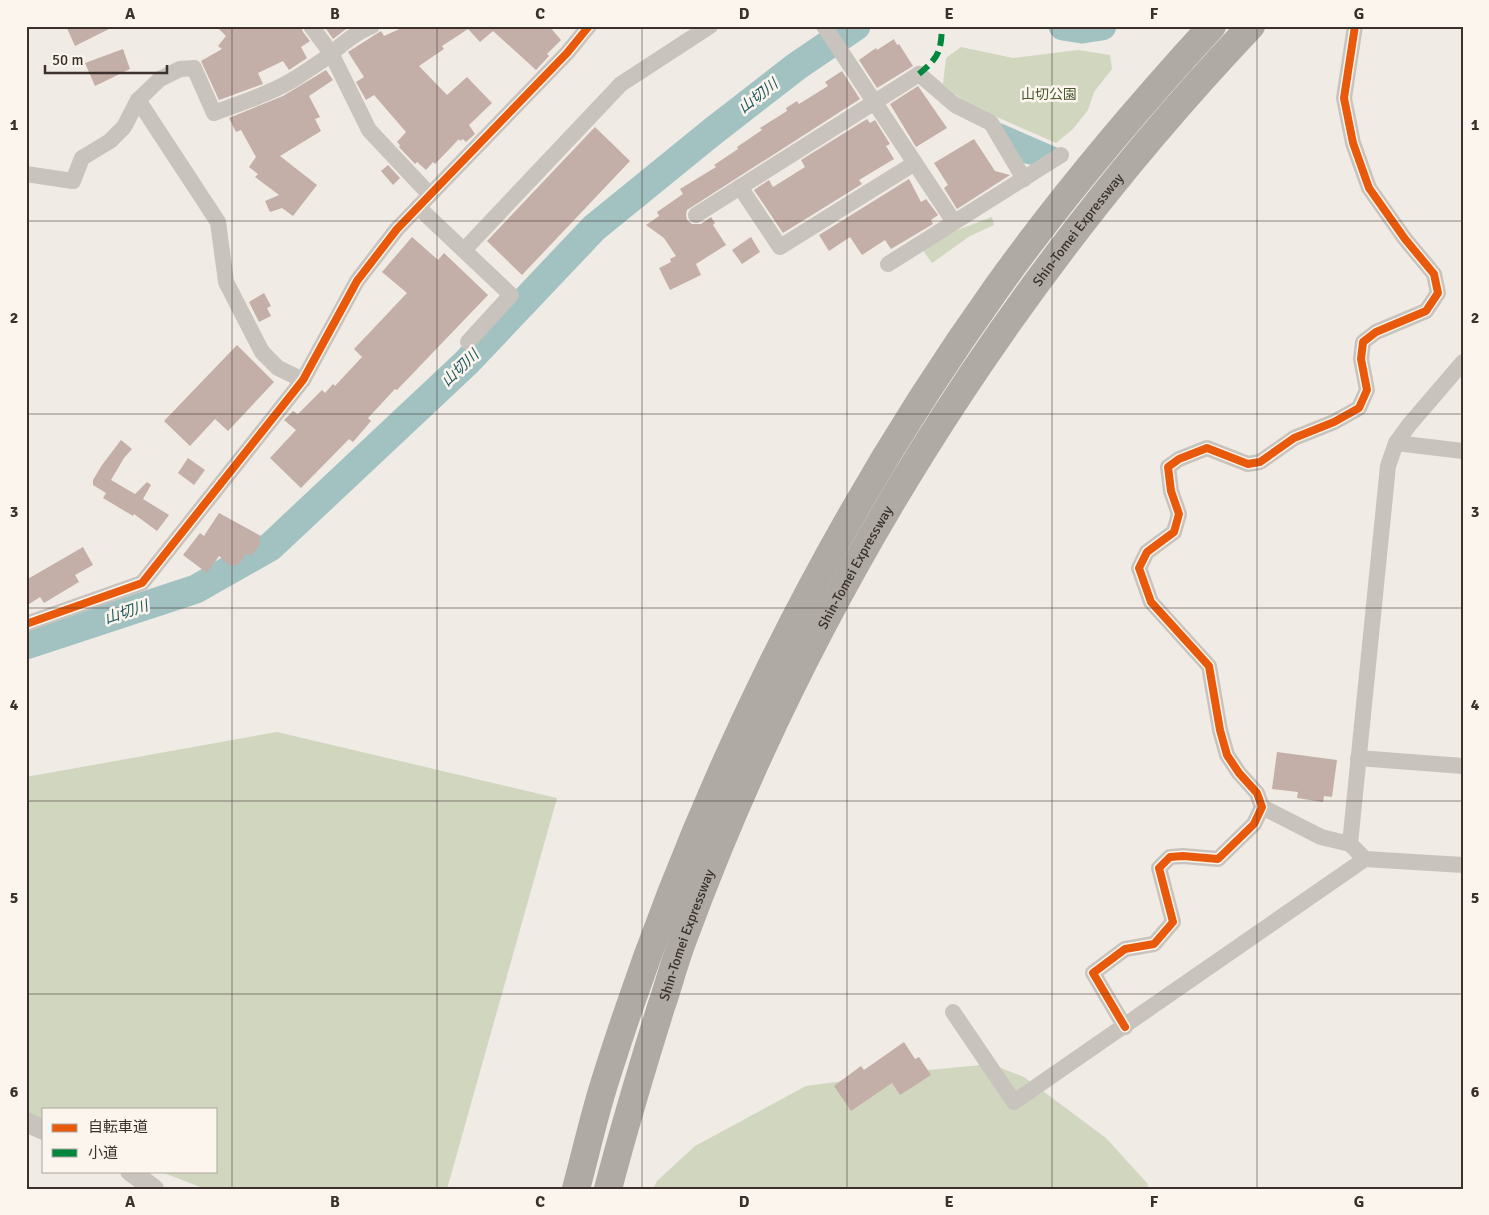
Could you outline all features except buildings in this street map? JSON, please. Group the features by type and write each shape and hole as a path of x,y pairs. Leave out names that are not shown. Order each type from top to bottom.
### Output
{"highway":[{"name":"Shin-Tomei Expressway","path":"576,1189 604,1082 633,996 684,858 761,686 813,584 878,468 1000,284 1092,165 1140,107 1212,26"},
{"name":"Shin-Tomei Expressway","path":"608,1189 631,1103 683,939 739,798 785,701 837,599 902,484 979,362 1020,305 1060,250 1161,124 1250,26"},
{"path":"614,1189 631,1103"},
{"path":"564,1189 587,1149"}],"street":[{"path":"311,26 331,53 369,130 430,195"},
{"path":"26,174 72,181 82,158 110,141 124,127 138,100 160,80 180,68 194,68 214,113 263,95 297,77 331,53 336,47 372,26"},
{"path":"26,624 142,583 303,380 357,281 397,229 590,26"},
{"path":"464,250 621,84 710,26"},
{"path":"824,26 954,222"},
{"path":"1355,26 1344,98 1353,142 1369,188 1405,239 1434,274 1438,293 1426,310 1376,332 1364,342 1361,359 1366,390 1358,408 1334,422 1294,438 1260,462 1248,464 1207,448 1179,458 1168,467 1171,490 1179,514 1174,532 1147,552 1139,568 1151,602 1209,666 1220,730 1227,755 1239,773 1257,793 1262,807 1321,837 1350,844 1365,859"},
{"path":"696,215 919,74 955,105 991,123 1024,178"},
{"path":"138,100 218,222 226,282 262,352 278,368 303,380"},
{"path":"888,264 1061,155"},
{"path":"740,187 780,247 915,163"},
{"path":"418,207 511,294 468,342"},
{"path":"1350,844 1388,466 1396,443 1463,362"},
{"path":"1396,443 1463,450"},
{"path":"1358,758 1463,766"},
{"path":"1125,1027 1093,973 1125,949 1154,944 1173,922 1159,868 1170,857 1183,856 1218,859 1254,824 1262,807"},
{"path":"953,1012 1014,1102 1125,1027 1365,859 1463,865"},
{"path":"26,1122 42,1129"},
{"path":"131,1172 154,1189"}],"green space":[{"name":"山切公園","path":"961,47 1013,58 1078,50 1110,55 1112,69 1094,92 1088,110 1073,129 1056,143 967,104 943,84 946,58"},
{"path":"992,217 994,225 970,236 932,263 922,249 947,234"},
{"path":"277,732 557,798 447,1189 205,1189 162,1172 218,1172 218,1108 42,1108 42,1127 26,1122 26,777"},
{"path":"991,1064 1024,1077 1106,1138 1147,1183 1149,1189 653,1189 657,1181 695,1146 806,1086 919,1071"}],"water":[{"path":"996,121 1058,148 1032,165 1022,163"}],"waterway":[{"name":"山切川","path":"26,645 196,589 270,547 466,363 594,228 797,66 856,26"},
{"name":"山切川","path":"1063,26 1082,29 1102,26"}],"marked path":[{"path":"919,74 931,63 938,53 942,26"}],"cycle path":[{"path":"26,624 142,583 303,380 357,281 397,229 567,53 589,26"},
{"path":"1125,1027 1093,973 1125,949 1154,944 1173,922 1159,868 1170,857 1183,856 1218,859 1254,824 1262,807 1257,793 1239,773 1227,755 1220,730 1209,666 1151,602 1139,568 1147,552 1174,532 1179,514 1171,491 1168,467 1179,459 1207,448 1248,464 1260,462 1294,438 1334,422 1359,408 1367,390 1361,359 1363,342 1376,332 1426,311 1438,293 1434,274 1405,239 1369,188 1353,143 1344,98 1355,26"}]}
